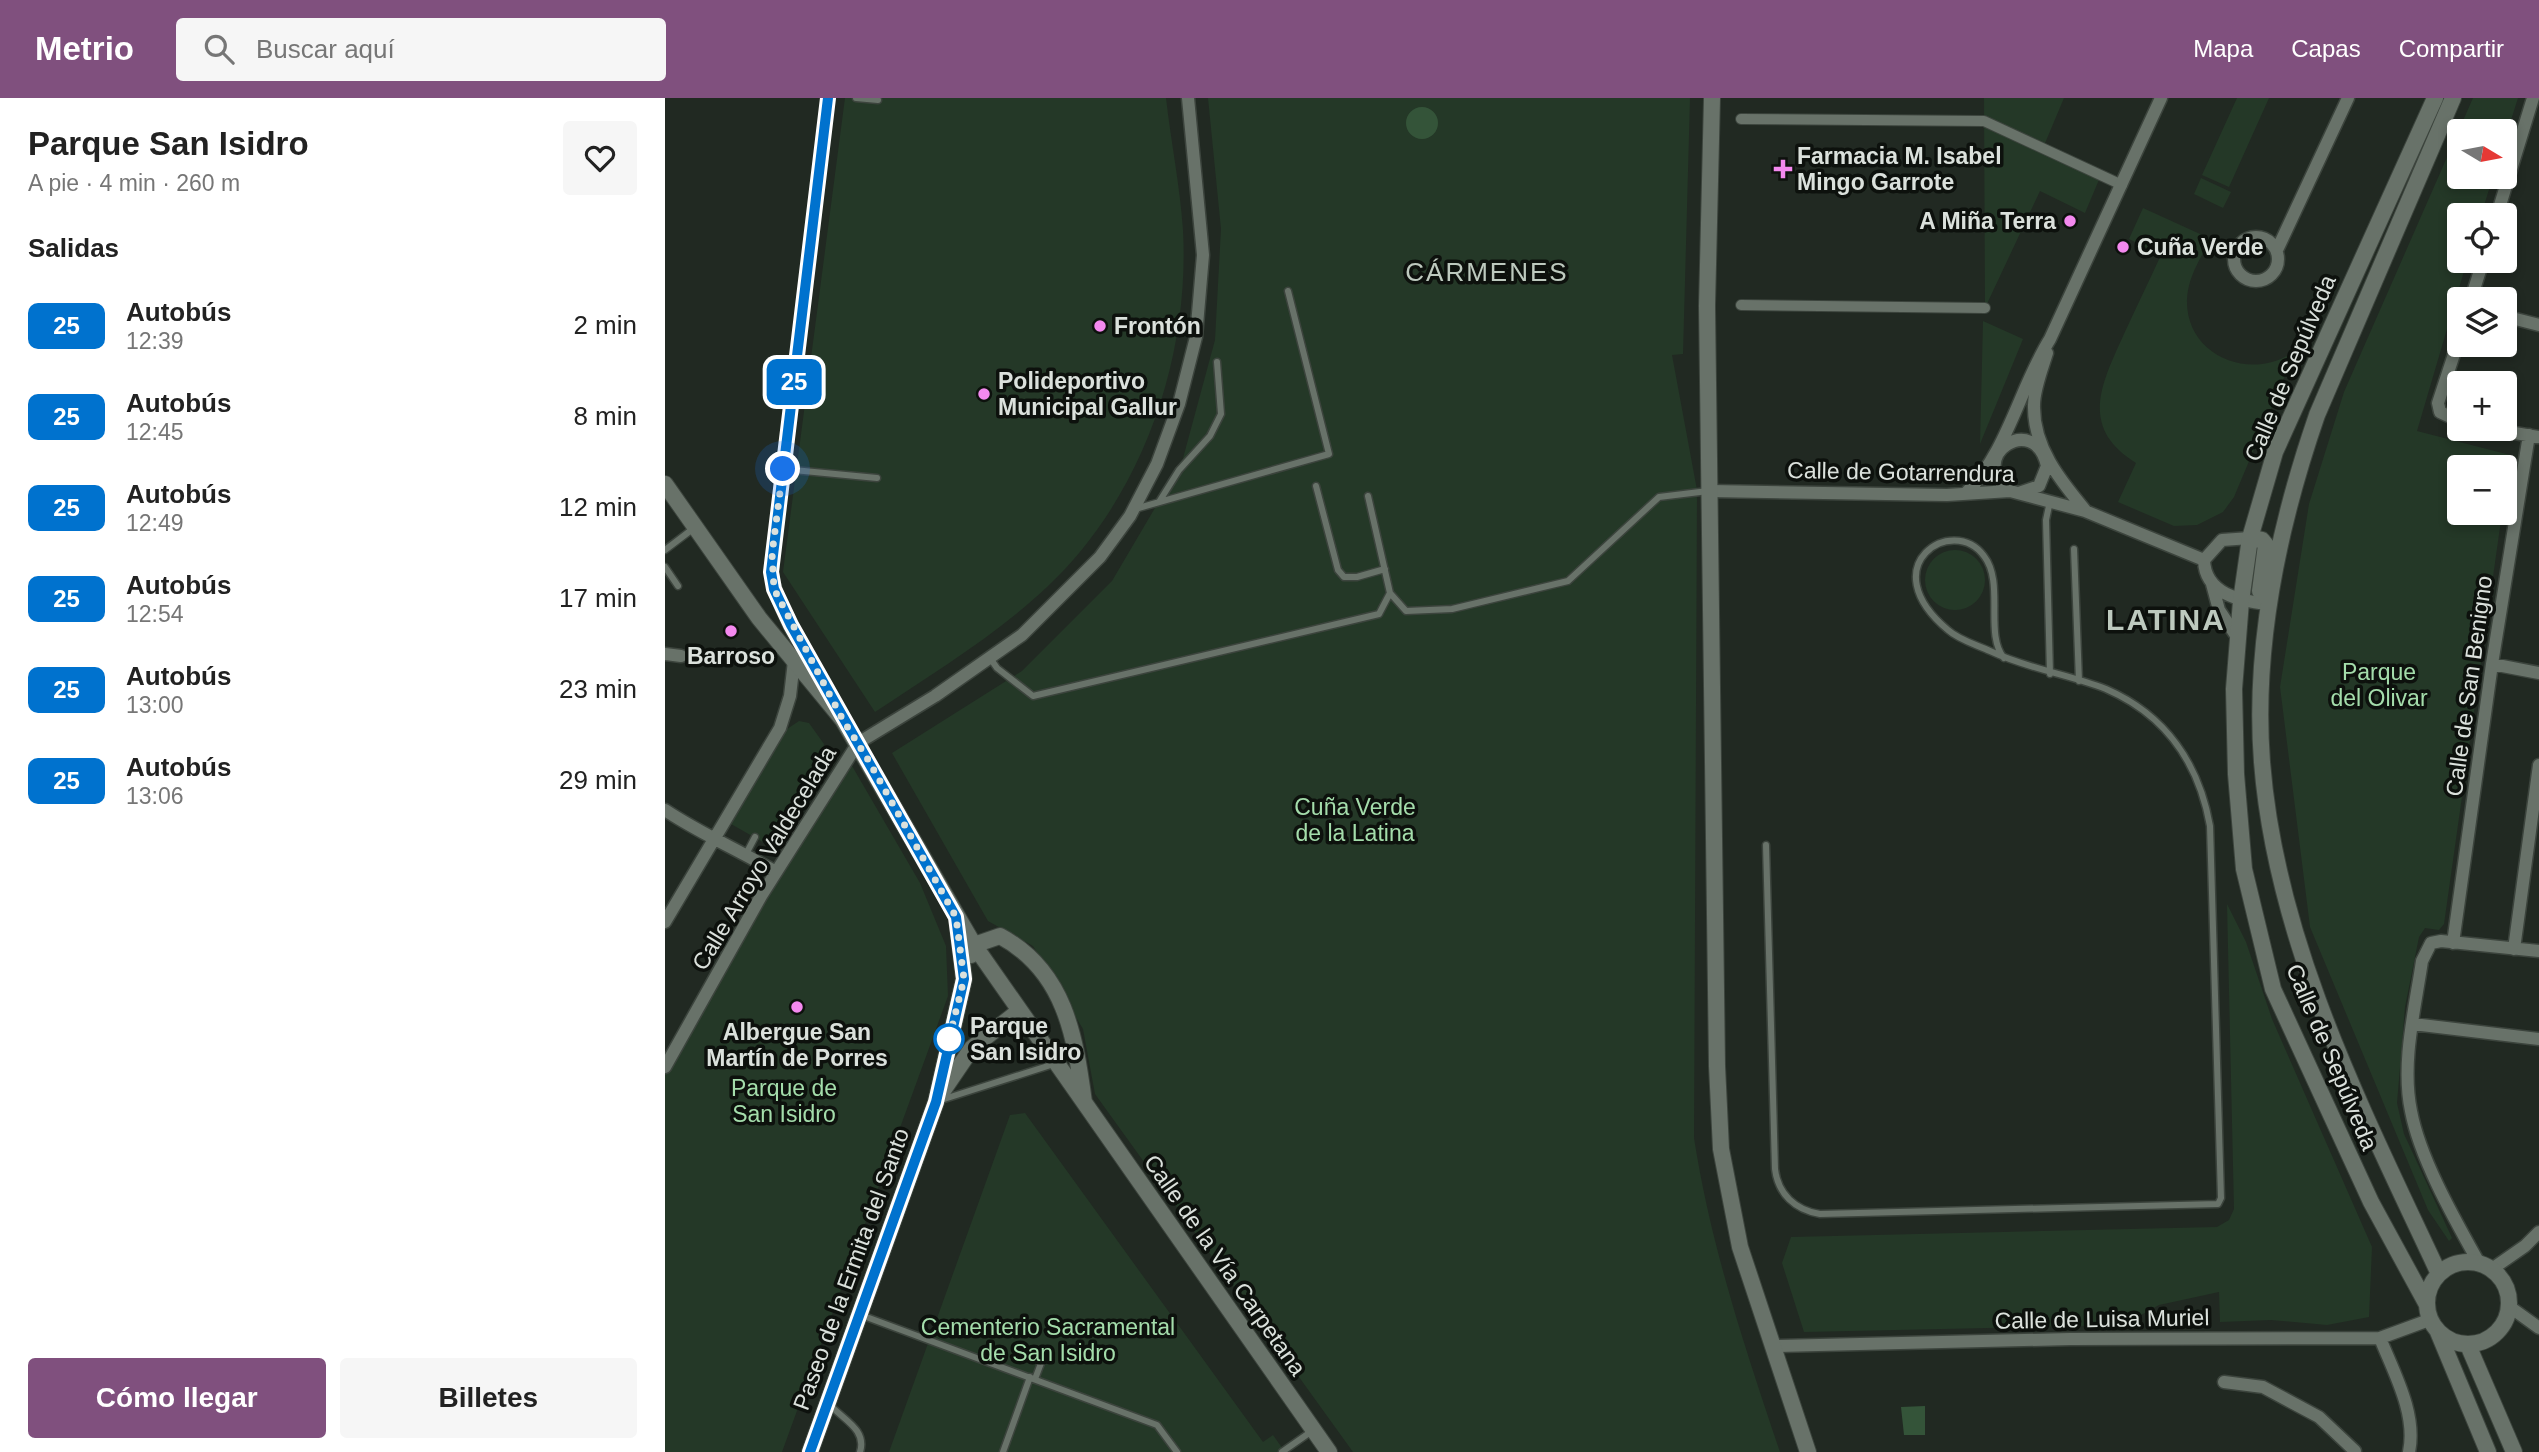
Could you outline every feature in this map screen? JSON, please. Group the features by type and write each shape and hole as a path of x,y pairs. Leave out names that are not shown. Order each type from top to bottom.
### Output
{"street":[{"path":"828,98 772,554 774,589 843,720"},
{"path":"858,743 1023,635 1100,557 1133,510 1157,464 1179,404 1196,338 1203,255 1188,98"},
{"path":"1712,98 1707,306 1717,1066 1721,1149 1740,1247 1808,1452"},
{"path":"2050,339 2033,404 2036,430 2047,466 2039,486 2014,492 2002,485 1994,469 1998,452 2035,363 2050,339 2161,98"},
{"path":"2277,250 2348,98"},
{"name":"Calle de Sepúlveda","path":"2426,1303 2371,1202 2273,989 2244,869 2235,750 2234,689 2237,637 2250,538 2275,452 2291,411 2435,98"},
{"name":"Calle de Sepúlveda","path":"2439,1273 2346,1074 2292,920 2269,819 2262,761 2262,701 2268,604 2298,468 2317,415 2453,98"},
{"path":"2501,203 2533,98"},
{"path":"1741,119 1985,121 2122,185"},
{"path":"1741,305 1985,308"},
{"path":"2517,319 2539,325"},
{"path":"2447,376 2438,403 2440,412 2447,415"},
{"name":"Calle de San Benigno","path":"2453,943 2492,664 2534,436"},
{"path":"1966,493 1998,452 2018,439 2034,443 2085,511"},
{"name":"Calle de la Vía Carpetana","path":"665,484 759,618 843,720 974,945 1329,1452"},
{"name":"Calle de Gotarrendura","path":"1711,491 1947,495 2014,492 2085,511 2204,560"},
{"path":"2250,538 2262,540 2266,545 2260,591 2268,604 2241,601 2212,584 2204,574 2204,560 2222,540 2250,538"},
{"path":"2212,584 2219,610 2237,637"},
{"path":"665,654 681,656"},
{"path":"665,922 780,728 790,696 794,661"},
{"path":"2492,664 2539,673"},
{"name":"Calle Arroyo Valdecelada","path":"665,1067 776,872 858,743"},
{"path":"2514,949 2539,765"},
{"path":"665,810 776,872"},
{"name":"Paseo de la Ermita del Santo","path":"810,1452 936,1102 964,979 956,917"},
{"name":"Calle de la Vía Carpetana","path":"974,945 1000,936 1019,947 1051,982 1075,1037 1085,1105"},
{"path":"2433,1326 2449,1341 2469,1345 2486,1341 2502,1328 2510,1307 2508,1290 2485,1266 2432,1169 2411,1112 2408,1079 2422,961 2431,943 2539,951"},
{"path":"964,979 974,945"},
{"name":"Paseo de la Ermita del Santo","path":"936,1102 972,1048 1019,1011"},
{"path":"2413,1024 2539,1039"},
{"path":"2488,1452 2433,1326 2426,1303 2430,1285 2439,1273 2455,1264 2485,1266 2525,1246 2539,1232"},
{"path":"2510,1307 2539,1328"},
{"name":"Calle de Luisa Muriel","path":"1773,1346 2070,1339 2380,1338 2433,1326"},
{"path":"2380,1338 2402,1393 2412,1436 2409,1452"},
{"path":"2469,1345 2514,1452"},
{"path":"2224,1382 2263,1387 2319,1417 2355,1451"},
{"path":"2346,1452 2364,1452"}],"lane":[{"path":"856,98 879,100"},
{"path":"1133,510 1329,454 1288,291"},
{"path":"1159,502 1179,470 1210,436 1221,414 1217,362"},
{"path":"783,469 877,478"},
{"path":"1316,486 1338,570 1344,577 1357,577 1385,569"},
{"path":"1368,496 1391,593 1406,611 1452,609 1567,581 1659,497 1711,491"},
{"path":"2050,501 2046,520 2050,674"},
{"path":"665,550 695,527"},
{"path":"1766,845 1775,1169 1779,1186 1790,1201 1804,1210 1820,1214 2218,1204 2221,1198 2210,826 2203,791 2178,743 2155,719 2106,690 2004,658 1948,631 1922,603 1914,580 1916,567 1933,546 1946,541 1960,541 1983,554 1990,566 1997,645 2004,658"},
{"path":"2074,549 2079,681"},
{"path":"665,568 678,586"},
{"path":"990,658 997,668 1033,696 1379,614 1391,593"},
{"path":"746,854 755,837"},
{"path":"936,1102 1055,1063"},
{"path":"859,1314 1157,1425 1177,1452"},
{"path":"1003,1452 1043,1358"},
{"path":"827,1403 858,1430 863,1443 860,1452"},
{"path":"1282,1452 1313,1430"}],"green space":[{"name":"Polideportivo Municipal Gallur","path":"845,98 1166,98 1183,230 1183,279 1178,328 1168,376 1153,424 1134,469 1109,512 1080,551 1027,605 963,653 875,712 783,572"},
{"name":"Cuña Verde de la Latina","path":"1208,98 1690,98 1683,354 1672,355 1697,490 1694,1138 1719,1258 1780,1452 1353,1452 1095,1094 1083,1029 1033,946 988,921 892,753 1022,671 1112,581 1182,462 1215,340 1221,229"},
{"path":"1984,98 2064,98 2043,148 2101,175 2085,213 2040,191 1985,308"},
{"path":"2237,98 2269,98 2229,187 2202,175"},
{"name":"Parque del Olivar","path":"2473,98 2518,98 2511,119 2464,119"},
{"name":"Parque del Olivar","path":"2447,157 2447,189 2489,189 2485,203 2447,203 2447,273 2463,273 2459,287 2447,287 2447,329 2417,431 2447,439 2447,441 2510,455 2447,455 2447,525 2500,525 2444,924 2439,930 2425,928 2419,937 2405,1007 2397,1103 2404,1134 2452,1238 2449,1241 2428,1210 2310,927 2280,687 2309,504 2344,392"},
{"path":"2201,178 2231,192 2223,208 2194,194"},
{"path":"2143,208 2211,239 2192,275 2187,299 2189,319 2197,336 2209,349 2240,363 2276,361 2293,352 2294,354 2234,497 2223,512 2197,525 2174,526 2118,502 2136,463 2118,449 2107,435 2101,419 2100,403 2108,370 2161,255 2129,239"},
{"path":"1983,321 2023,339 1980,444"},
{"path":"1955,550 1972,555 1980,563 1985,580 1980,597 1972,605 1955,610 1938,605 1930,597 1925,580 1930,563 1938,555"},
{"path":"799,721 809,723 824,744 821,763 773,848 731,824 787,729"},
{"name":"Parque de San Isidro","path":"848,759 920,883 946,946 948,996 782,1452 665,1452 665,1067"},
{"path":"2227,904 2246,942 2272,1019 2372,1247 2369,1317 2327,1325 2271,1320 2220,1322 2219,1292 2159,1305 2123,1325 1804,1332 1782,1263 1791,1237 2217,1227 2229,1220 2234,1209"},
{"name":"Cementerio Sacramental de San Isidro","path":"1025,1113 1263,1442 1273,1435 1285,1452 889,1452 1010,1115"}],"shaded area":[{"path":"1422,107 1433,112 1438,123 1433,134 1422,139 1411,134 1406,123 1411,112"},
{"path":"1925,1406 1925,1435 1904,1435 1901,1407"}],"bus line":[{"name":"25","path":"810,1452 936,1102 964,979 956,917 785,614 774,589 771,572 828,98"}],"place":[{"name":"Farmacia M. Isabel Mingo Garrote","path":"1783,169"},
{"name":"A Miña Terra","path":"2070,221"},
{"name":"Cuña Verde","path":"2123,247"},
{"name":"Frontón","path":"1100,326"},
{"name":"Polideportivo Municipal Gallur","path":"984,394"},
{"name":"Barroso","path":"731,631"},
{"name":"Albergue San Martín de Porres","path":"797,1007"},
{"name":"Parque San Isidro","path":"949,1039"}],"district":[{"name":"CÁRMENES","path":"1487,272"},
{"name":"LATINA","path":"2166,620"}],"route":[{"path":"783,469 772,554 774,589 843,720 956,917 964,979 949,1039"}]}
